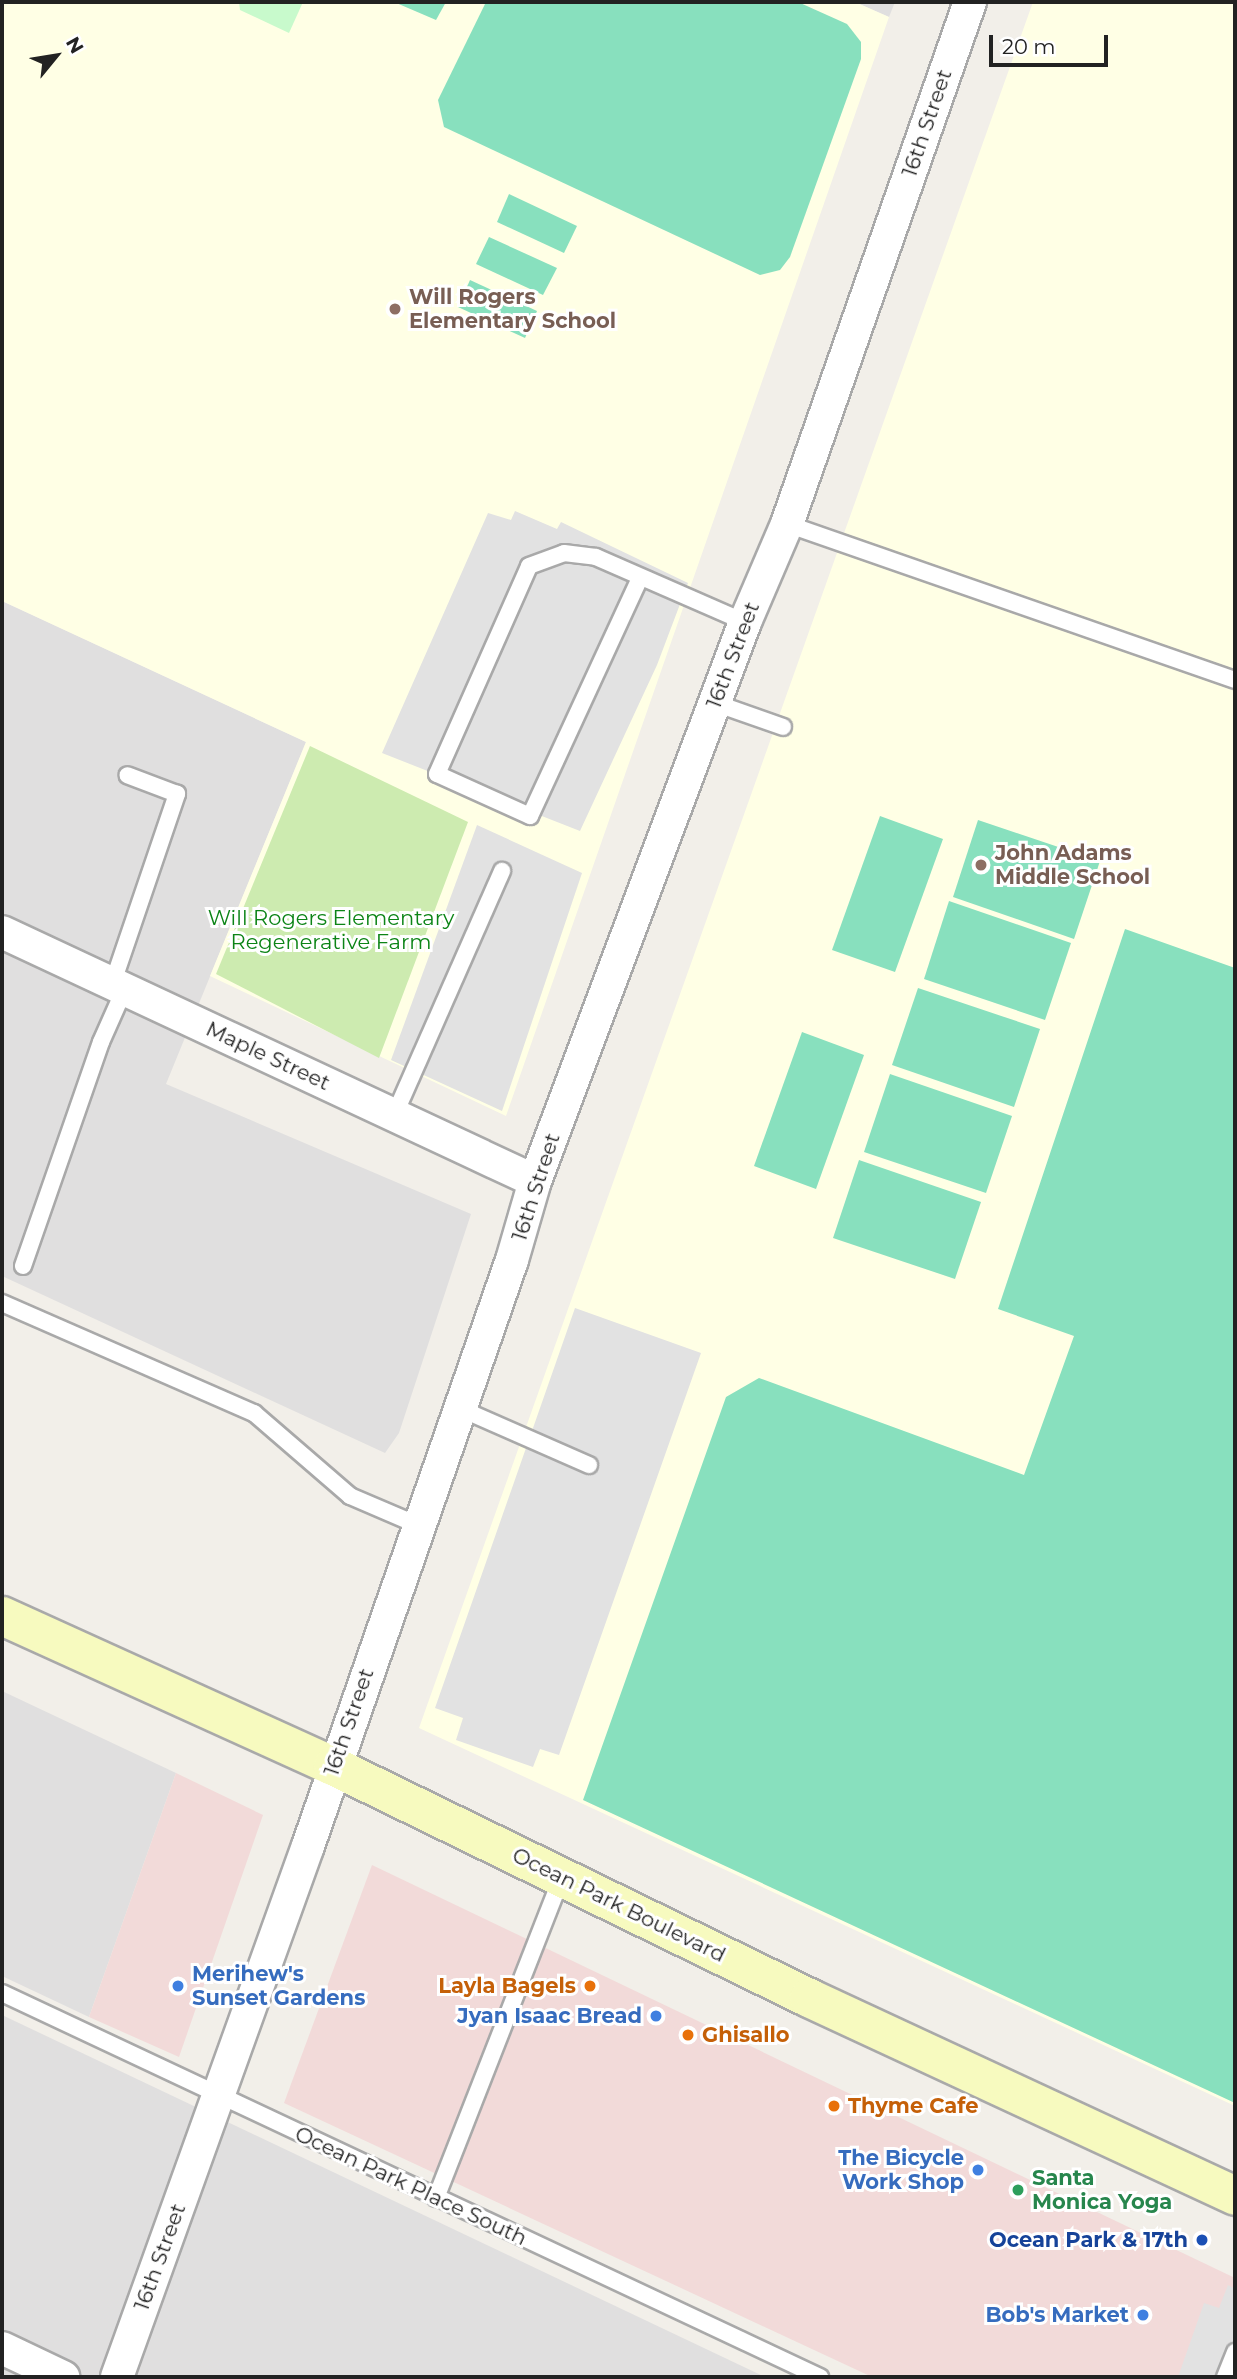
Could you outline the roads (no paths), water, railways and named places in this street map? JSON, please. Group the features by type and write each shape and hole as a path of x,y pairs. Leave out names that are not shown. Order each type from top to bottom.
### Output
{"street":[{"name":"16th Street","path":"117,2377 459,1408 535,1181 745,622 787,524 970,2"},
{"name":"Maple Street","path":"2,932 535,1181"},
{"name":"Ocean Park Boulevard","path":"2,1616 333,1766 808,1998 1235,2196"},
{"path":"2,2348 63,2377"}],"lane":[{"path":"787,524 1235,680"},
{"path":"640,578 530,816 438,774 529,566 564,553 596,557 745,622"},
{"path":"715,703 783,727"},
{"path":"23,1266 102,1042 177,793 127,775"},
{"path":"394,1116 502,871"},
{"path":"2,1303 254,1413 350,1496 418,1525"},
{"path":"459,1408 589,1465"},
{"path":"436,2198 562,1877"},
{"name":"Ocean Park Place South","path":"2,1993 820,2377"},
{"path":"1225,2377 1235,2352"}],"place":[{"name":"Will Rogers Elementary School","path":"395,309"},
{"name":"John Adams Middle School","path":"981,865"},
{"name":"Merihew's Sunset Gardens","path":"178,1986"},
{"name":"Layla Bagels","path":"590,1986"},
{"name":"Jyan Isaac Bread","path":"656,2016"},
{"name":"Ghisallo","path":"688,2035"},
{"name":"Thyme Cafe","path":"834,2106"},
{"name":"The Bicycle Work Shop","path":"978,2170"},
{"name":"Santa Monica Yoga","path":"1018,2190"},
{"name":"Ocean Park & 17th","path":"1202,2240"},
{"name":"Bob's Market","path":"1143,2315"}],"park label":[{"name":"Will Rogers Elementary Regenerative Farm","path":"331,930"}]}
